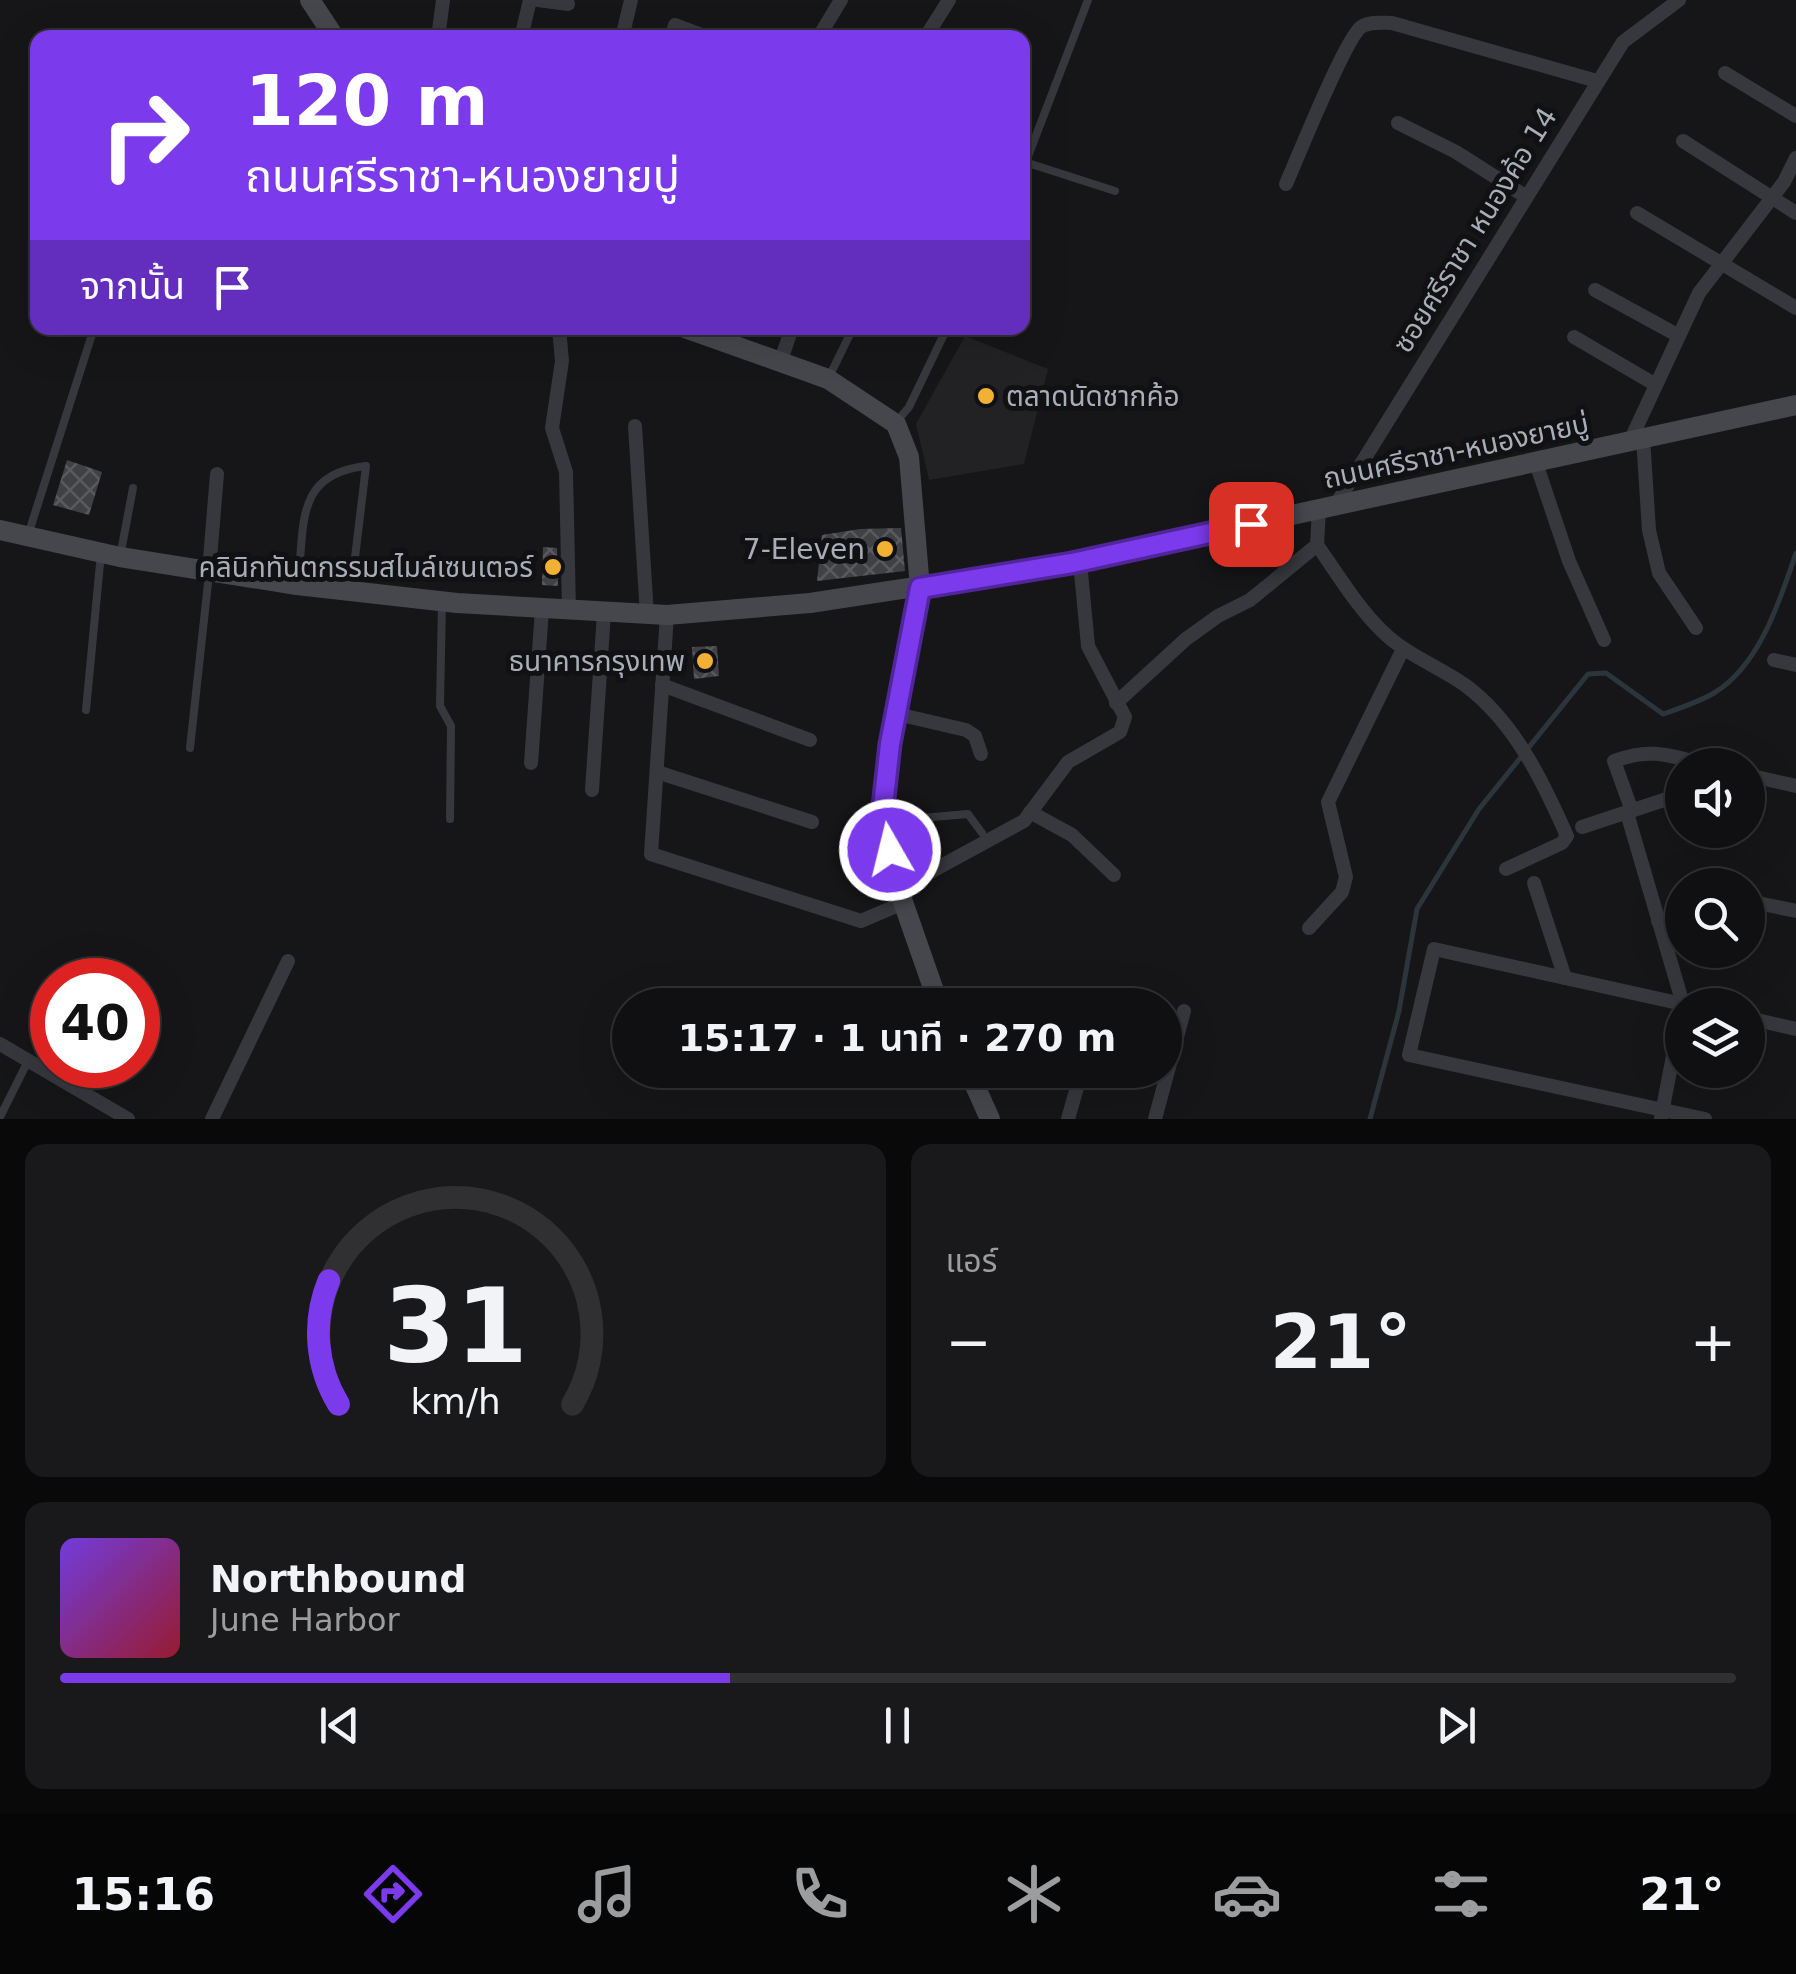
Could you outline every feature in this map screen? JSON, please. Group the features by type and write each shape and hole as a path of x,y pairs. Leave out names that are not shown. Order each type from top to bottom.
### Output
{"main road":[{"path":"310,0 331,30"},
{"path":"704,335 828,379 896,424 909,456 920,588 883,807 901,896 932,988"},
{"name":"ถนนศรีราชา-หนองยายบู่","path":"0,530 111,555 209,571 442,602 657,615 789,606 1080,562 1796,405"},
{"path":"976,1088 990,1119"}],"street":[{"path":"439,30 443,0"},
{"path":"524,30 530,0"},
{"path":"538,0 568,4"},
{"path":"624,30 631,0"},
{"path":"823,30 840,0"},
{"path":"930,30 949,0"},
{"name":"ซอยศรีราชา หนองค้อ 14","path":"1327,508 1623,42 1679,0"},
{"path":"1286,184 1345,53 1360,27 1372,22 1392,23 1597,80"},
{"path":"1725,73 1796,116"},
{"path":"1398,123 1456,152 1526,196"},
{"path":"1683,142 1796,213"},
{"path":"1696,628 1659,574 1636,440 1699,293 1772,198 1796,158"},
{"path":"1636,213 1796,308"},
{"path":"1595,290 1678,336"},
{"path":"560,335 562,361 552,428 566,472 569,610"},
{"path":"780,363 790,335"},
{"path":"1574,337 1656,386"},
{"path":"635,426 662,685 652,854 861,921 1024,821 1068,762 1120,732 1125,717 1088,646 1080,562"},
{"path":"1536,460 1568,561 1604,640"},
{"path":"209,571 217,474"},
{"path":"1116,703 1186,639 1250,600 1318,545 1327,508"},
{"path":"1318,545 1380,629 1403,649 1468,688 1494,713 1540,774 1567,836 1562,844 1506,869"},
{"path":"532,763 542,608"},
{"path":"592,790 604,613"},
{"path":"1309,928 1342,892 1346,877 1328,802 1403,649"},
{"path":"1774,660 1796,665"},
{"path":"662,685 810,740"},
{"path":"897,714 966,730 974,736 981,754"},
{"path":"1665,755 1637,752 1614,761 1680,988"},
{"path":"656,772 812,822"},
{"path":"1765,779 1796,786"},
{"path":"1582,826 1665,800"},
{"path":"1030,812 1072,835 1114,875"},
{"path":"1534,883 1565,978"},
{"path":"1765,904 1796,910"},
{"path":"1658,921 1665,919"},
{"path":"1665,1000 1434,949 1409,1054 1662,1114 1706,1119"},
{"path":"212,1119 288,961"},
{"path":"1182,1015 1184,1011"},
{"path":"1765,1022 1796,1029"},
{"path":"0,1044 128,1119"},
{"path":"1068,1119 1077,1088"},
{"path":"1155,1119 1160,1088"},
{"path":"1662,1114 1667,1088"}],"lane":[{"path":"1030,157 1088,0"},
{"path":"1030,164 1115,190"},
{"path":"28,536 92,335"},
{"path":"828,379 850,335"},
{"path":"896,424 909,407 945,335"},
{"path":"297,585 309,495 342,468 366,466 351,591"},
{"path":"86,710 111,555 134,488"},
{"path":"190,748 209,571"},
{"path":"442,602 440,706 452,726 450,819"},
{"path":"886,821 968,814 982,833"},
{"path":"0,1117 28,1061"}],"shaded area":[{"name":"ตลาดนัดชากค้อ","path":"965,336 1048,369 1024,464 929,480 916,424"}],"building":[{"path":"67,460 102,472 89,515 53,505"},
{"path":"901,528 905,571 817,581 822,535"},
{"name":"คลินิกทันตกรรมสไมล์เซนเตอร์","path":"543,547 557,548 558,586 542,585"},
{"name":"ธนาคารกรุงเทพ","path":"717,646 719,676 694,679 692,647"}],"waterway":[{"path":"1370,1119 1399,1011 1417,909 1479,809 1588,674 1606,673 1663,714 1708,696 1730,681 1766,630 1796,553"}],"place":[{"name":"ตลาดนัดชากค้อ","path":"986,396"},
{"name":"7-Eleven","path":"885,549"},
{"name":"คลินิกทันตกรรมสไมล์เซนเตอร์","path":"553,567"},
{"name":"ธนาคารกรุงเทพ","path":"705,661"}],"route":[{"path":"890,850 883,807 890,744 920,588 1072,563 1251,524"}]}
